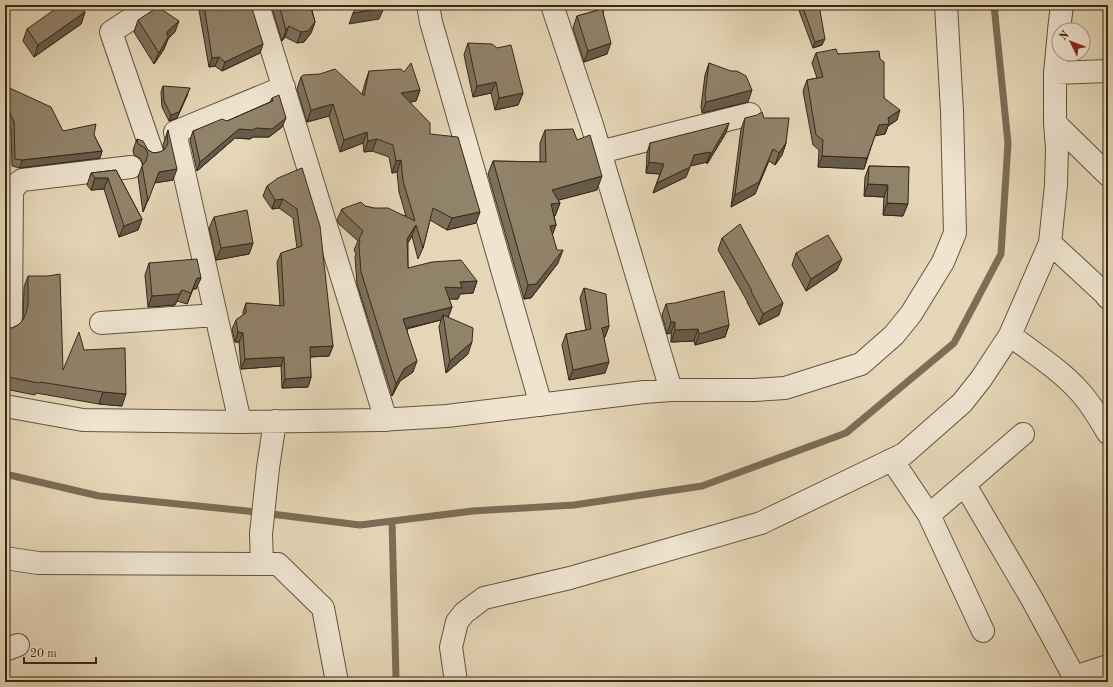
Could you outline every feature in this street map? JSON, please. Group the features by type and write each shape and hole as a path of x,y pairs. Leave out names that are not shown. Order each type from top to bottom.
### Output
{"street":[{"path":"152,5 111,32 152,152"},
{"path":"258,5 386,420"},
{"path":"428,5 540,405"},
{"path":"552,5 592,125 671,390"},
{"path":"5,406 84,420 240,422 386,420 447,416 644,392 671,390 754,390 785,388 860,364 894,335 911,314 943,262 956,233 952,111 946,5"},
{"path":"1060,22 1062,5"},
{"path":"456,682 451,647 457,622 464,613 484,598 570,578 761,523 904,454 962,403 981,380 1010,335 1050,243 1056,185 1056,62"},
{"path":"1055,72 1108,71"},
{"path":"240,422 175,132 284,87"},
{"path":"600,152 750,114"},
{"path":"1055,123 1108,175"},
{"path":"5,327 10,322 12,316 12,191 18,183 22,180 131,167"},
{"path":"1050,243 1108,298"},
{"path":"101,323 216,315"},
{"path":"1010,335 1066,377 1092,406 1108,433"},
{"path":"262,564 261,534 275,421"},
{"path":"929,515 1023,434"},
{"path":"892,460 929,515 982,631"},
{"path":"964,485 1032,599 1076,680 1108,666"},
{"path":"5,558 38,563 278,564 323,608 337,682"}],"building":[{"path":"61,5 80,5 85,12 38,45 27,29"},
{"path":"204,5 251,5 263,44 225,62 219,57 212,58"},
{"path":"279,5 310,5 315,22 308,31 301,32 289,26 286,30"},
{"path":"357,5 383,5 384,8 353,13"},
{"path":"802,5 819,5 825,39 815,42"},
{"path":"158,7 179,21 167,32 168,37 159,53 138,20"},
{"path":"602,9 611,43 588,51 577,16"},
{"path":"468,43 492,44 497,48 511,45 523,93 499,98 496,82 477,86"},
{"path":"836,49 838,54 879,51 880,59 884,62 884,98 900,110 888,118 889,124 879,125 867,158 822,156 823,140 816,135 807,80 823,77 816,53"},
{"path":"411,63 420,90 401,93 430,123 430,134 458,137 480,212 452,218 433,208 423,248 416,225 407,239 408,268 432,262 461,260 477,281 460,282 462,288 445,287 452,307 403,319 417,361 404,369 396,384 361,272 359,239 363,231 343,212 342,209 361,202 365,206 373,208 388,208 415,221 403,181 401,160 396,161 393,145 377,139 368,141 367,132 344,140 333,104 311,110 301,77 303,75 320,74 335,69 364,96 369,71 401,69 404,72"},
{"path":"709,63 731,71 737,71 746,76 752,90 706,102 705,95"},
{"path":"5,86 51,107 63,131 96,124 94,135 102,151 22,160 15,159 14,122 5,106"},
{"path":"163,86 190,88 179,112 171,115 164,101"},
{"path":"279,95 286,118 272,129 239,129 200,162 193,131 222,119 227,121 273,101 272,98"},
{"path":"762,112 764,118 789,118 786,143 779,153 773,149 759,182 735,195 745,118"},
{"path":"729,123 711,154 710,152 694,155 690,167 657,183 664,164 649,162 650,143"},
{"path":"573,129 577,140 590,135 602,176 552,190 560,203 551,204 556,225 550,226 557,250 563,250 536,284 528,285 493,161 546,162 545,130"},
{"path":"168,130 177,169 159,172 148,201 142,166 146,161 148,154 145,148 138,144 137,139 143,141 148,150 153,153 160,152 165,149 168,143"},
{"path":"869,166 909,167 908,204 887,203 888,185 868,184"},
{"path":"302,168 320,226 333,346 310,347 311,377 285,379 284,357 245,359 243,333 238,332 236,320 246,313 246,303 284,306 281,253 302,246 297,209 283,199 275,200 267,186 278,178"},
{"path":"116,170 142,219 124,226 108,178 95,178 91,173"},
{"path":"247,210 253,243 221,248 214,217"},
{"path":"740,224 783,303 763,314 752,291 722,238"},
{"path":"828,235 842,259 811,279 796,253"},
{"path":"197,259 201,278 197,278 191,293 182,290 179,294 152,296 149,263"},
{"path":"60,274 63,370 79,332 84,350 125,348 126,394 39,383 8,377 9,339 5,342 5,327 12,328 23,320 28,305 28,276 48,276"},
{"path":"584,288 606,294 609,326 602,328 609,362 573,370 566,334 591,329"},
{"path":"724,291 729,325 699,334 698,329 675,330 675,322 671,322 666,304"},
{"path":"443,315 473,328 472,342 450,361"}],"waterway":[{"path":"5,474 99,496 247,511 360,525 473,511 574,505 702,486 846,433 954,343 1001,254 1008,143 994,5"},
{"path":"392,521 397,682"}]}
